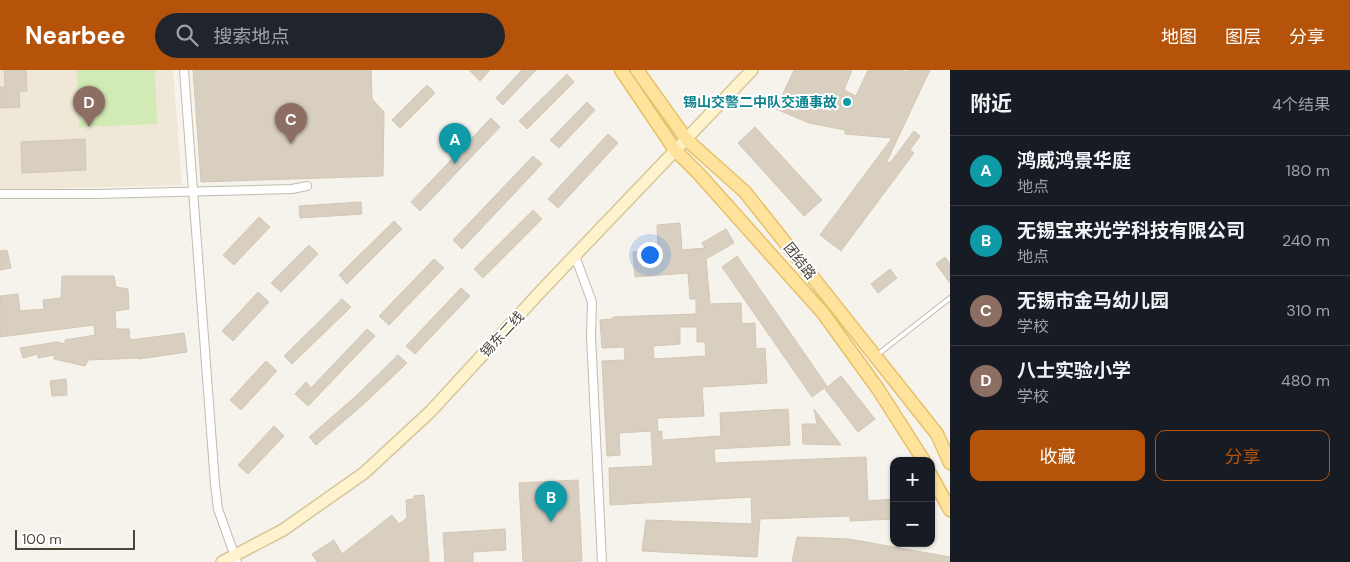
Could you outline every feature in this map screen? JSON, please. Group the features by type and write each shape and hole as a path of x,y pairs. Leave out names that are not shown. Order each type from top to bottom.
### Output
{"main road":[{"name":"团结路","path":"621,70 675,150 700,174 822,312 878,389 921,457"},
{"name":"团结路","path":"637,70 687,140 745,192 876,356 937,434 950,463"},
{"name":"锡东二线","path":"222,562 236,559 283,530 364,473 431,411 752,70"},
{"path":"935,482 950,510"}],"street":[{"path":"184,70 215,484 218,509 236,559"},
{"path":"0,194 96,194 192,190 292,189 307,186"},
{"path":"575,256 592,302 591,336 602,562"}],"lane":[{"path":"876,356 950,298"}],"shaded area":[{"path":"0,70 173,70 182,185 0,190"}],"green space":[{"path":"77,70 155,70 157,124 79,127"}],"building":[{"path":"4,70 26,70 27,91 19,91 20,107 0,108 0,87 5,87"},
{"path":"193,70 371,70 372,99 384,112 383,176 201,182"},
{"path":"469,70 490,70 480,81"},
{"path":"522,70 536,70 503,105 496,98"},
{"name":"锡山交警二中队交通事故","path":"794,70 852,70 844,90 856,96 868,70 902,70 907,72 908,70 930,70 887,161 890,163 914,131 920,136 910,150 914,153 841,251 820,235 892,138 845,134 845,130 809,123 776,109"},
{"path":"567,74 574,82 527,129 519,121"},
{"path":"427,85 435,93 400,128 392,120"},
{"path":"587,102 595,110 559,148 550,140"},
{"path":"491,118 500,127 420,211 411,202"},
{"path":"755,127 822,200 804,216 738,143"},
{"path":"608,134 618,143 558,208 548,199"},
{"path":"85,139 86,170 22,173 21,142"},
{"path":"533,156 542,164 462,249 453,240"},
{"path":"361,202 362,214 300,218 299,206"},
{"path":"533,210 542,219 483,278 474,269"},
{"path":"259,217 270,227 234,265 223,255"},
{"path":"394,221 402,229 347,284 339,275"},
{"path":"680,223 682,250 705,248 702,243 726,229 734,243 706,259 710,304 741,303 742,324 755,323 756,349 765,348 767,383 702,387 704,416 657,418 658,432 662,431 662,440 721,436 720,413 788,409 790,445 714,449 715,463 866,457 868,501 890,499 890,519 850,521 850,516 760,519 757,557 642,551 646,520 752,524 751,497 610,505 609,468 653,466 651,431 619,433 620,455 607,456 602,361 625,360 624,347 602,348 600,320 613,319 613,317 696,314 696,299 690,299 688,273 635,277 633,252 658,250 657,225","holes":["680,327 697,327 697,342 705,342 706,356 654,359 653,346 680,344"]},
{"path":"309,245 318,254 281,292 271,283"},
{"path":"7,250 11,268 0,270 0,251"},
{"path":"737,256 827,386 812,397 722,267"},
{"path":"945,257 950,264 950,283 936,264"},
{"path":"434,259 444,268 389,325 379,316"},
{"path":"890,269 897,278 878,293 871,284"},
{"path":"62,276 114,276 116,287 128,289 129,309 115,311 116,329 129,329 130,340 184,333 187,352 139,359 88,360 85,366 54,359 54,355 38,358 38,354 23,358 20,348 57,342 65,344 65,340 95,335 94,325 0,337 0,296 18,294 20,311 44,309 43,300 61,298"},
{"path":"461,288 470,296 415,354 406,346"},
{"path":"258,292 269,302 233,341 222,331"},
{"path":"342,299 351,307 292,364 284,356"},
{"path":"367,329 375,336 308,406 295,394 306,382 311,388"},
{"path":"398,355 407,363 366,402 316,445 309,437 356,396"},
{"path":"266,361 277,371 241,410 230,400"},
{"path":"841,376 875,419 858,432 825,389"},
{"path":"66,379 67,395 52,396 50,381"},
{"path":"814,409 841,445 803,444 802,424 817,424"},
{"path":"274,426 284,436 248,474 238,465"},
{"path":"578,480 582,561 523,562 519,483"},
{"path":"424,495 429,562 317,562 312,554 334,540 342,554 392,515 399,524 407,518 406,500 414,499 414,496"},
{"path":"505,529 506,550 473,552 473,562 445,562 443,533"},
{"path":"797,537 849,539 950,557 950,562 792,562"}],"place":[{"name":"锡山交警二中队交通事故","path":"847,102"},
{"name":"八士实验小学","path":"89,127"},
{"name":"无锡市金马幼儿园","path":"291,144"},
{"name":"鸿威鸿景华庭","path":"455,164"},
{"name":"无锡宝来光学科技有限公司","path":"551,522"}]}
